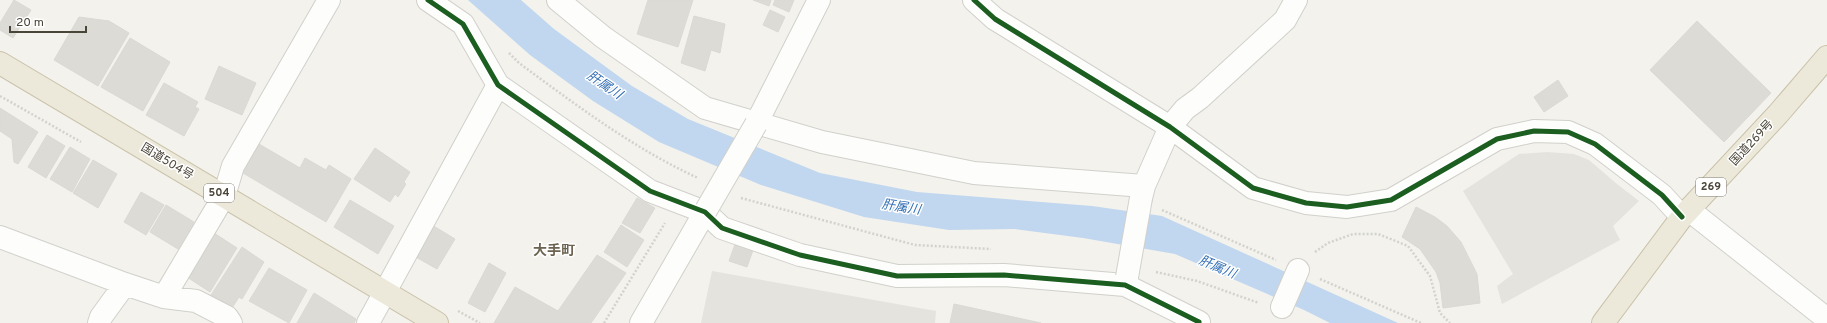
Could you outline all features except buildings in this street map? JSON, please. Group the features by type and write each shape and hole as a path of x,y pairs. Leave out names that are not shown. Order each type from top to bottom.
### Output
{"highway":[{"name":"国道269号","path":"1603,323 1686,213 1778,114 1827,57"},
{"name":"国道504号","path":"0,63 437,323"}],"street":[{"path":"164,297 224,196 233,166 329,0"},
{"path":"428,0 464,24 498,84 650,191 705,212 722,228 800,255 897,276 1004,275 1126,281 1198,322"},
{"path":"558,0 604,37 705,108 822,142 974,174 1143,192"},
{"path":"641,323 756,124 819,0"},
{"path":"974,0 995,19 1170,127 1253,188 1306,203 1347,207 1391,200 1497,139 1534,131 1568,132 1595,144 1827,319"},
{"path":"1126,281 1143,192 1170,127 1185,109 1206,92 1285,20 1296,0"},
{"path":"368,323 498,84"},
{"path":"0,237 164,297 196,301 227,317 231,323"},
{"path":"1273,306 1298,270"},
{"path":"99,323 101,317 125,284"}],"path":[{"path":"508,52 519,63 606,126 675,167 705,181"},
{"path":"604,323 671,214 676,200 691,174"},
{"path":"740,197 915,244 994,249"},
{"path":"1298,270 1307,258 1328,243 1353,234 1378,234 1408,246 1430,276 1440,313 1450,323"},
{"path":"1152,271 1197,281 1273,306"}],"shaded area":[{"path":"1547,152 1574,154 1589,160 1639,201 1613,226 1620,240 1502,304 1497,286 1513,274 1463,191 1519,154"},
{"path":"712,271 936,311 935,323 701,323"}],"water":[{"name":"肝属川","path":"468,0 521,0 554,29 632,86 688,119 820,173 917,192 1092,206 1162,216 1398,323 1330,323 1304,310 1175,254 1083,238 1015,229 949,230 864,217 761,185 659,142 593,101 530,55"}],"cycle path":[{"path":"428,0 463,24 498,85 650,191 705,212 722,228 800,255 897,276 1004,275 1125,285 1199,322"},
{"path":"974,0 995,19 1170,127 1253,188 1306,203 1347,207 1391,200 1497,139 1534,131 1568,132 1595,144 1662,195 1682,217"}],"district":[{"name":"大手町","path":"554,251"}]}
